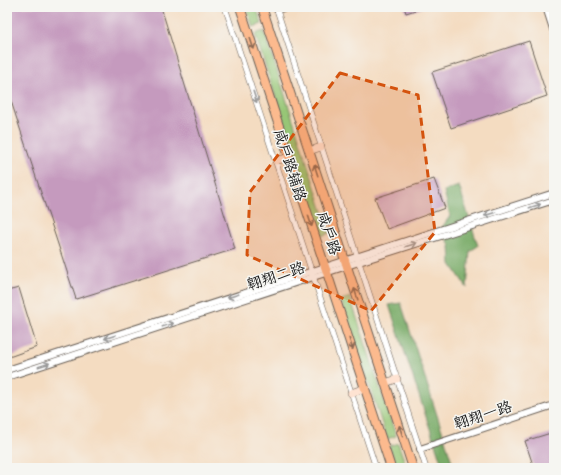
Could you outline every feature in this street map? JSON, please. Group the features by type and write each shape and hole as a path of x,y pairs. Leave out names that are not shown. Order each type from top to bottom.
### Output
{"main road":[{"name":"咸户路","path":"240,7 391,468"},
{"name":"咸户路","path":"262,7 413,468"},
{"path":"309,151 322,147"},
{"path":"276,161 289,157"},
{"path":"385,383 397,379"},
{"path":"351,393 365,388"}],"street":[{"name":"咸户路辅路","path":"225,7 376,468"},
{"path":"286,7 276,8 426,468"},
{"path":"546,7 554,32"},
{"name":"翱翔二路","path":"7,370 326,270 554,193"},
{"name":"翱翔二路","path":"358,259 554,200"},
{"name":"翱翔二路","path":"7,377 312,274"},
{"name":"翱翔一路","path":"420,449 554,405"}],"highlighted area":[{"path":"340,73 418,95 435,232 371,311 247,255 250,192"}],"green space":[{"path":"246,7 256,7 262,24 253,27"},
{"path":"264,31 330,233 321,236 255,34"},
{"path":"459,186 478,246 470,251 467,288 451,264 450,245 441,229 450,216 444,191"},
{"path":"350,297 396,436 387,439 341,300"},
{"path":"401,303 454,468 443,468 389,305"},
{"path":"398,443 405,463 396,466 389,446"}],"building":[{"path":"7,7 161,7 235,249 76,299 7,89"},
{"path":"404,7 422,7 422,8 406,13"},
{"path":"529,41 547,96 451,128 432,72"},
{"path":"434,179 445,208 387,229 375,198"},
{"path":"19,288 37,347 9,357 7,351 7,291"},
{"path":"554,432 554,468 534,468 525,441"}]}
